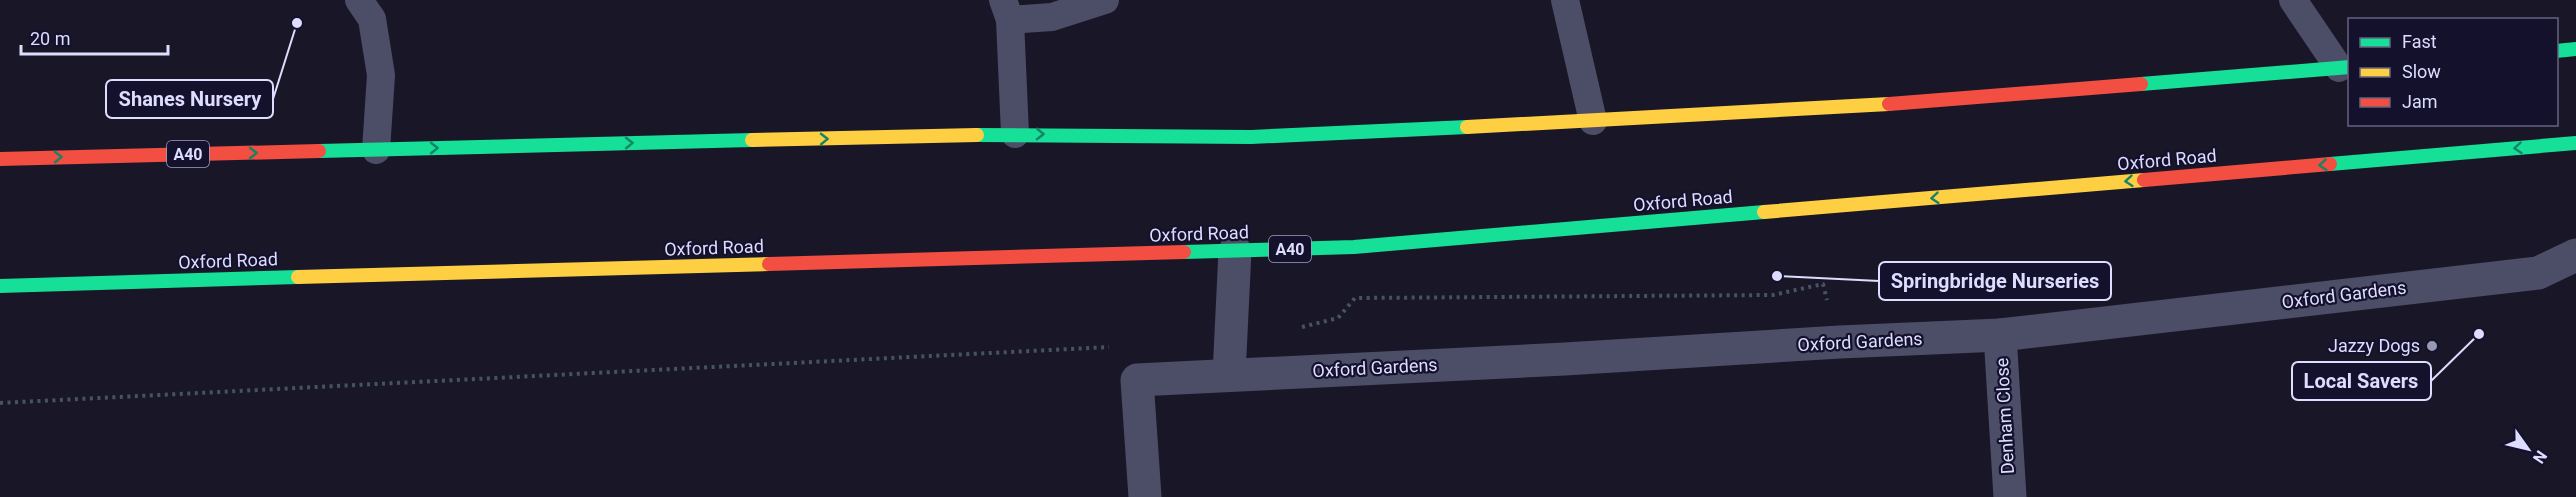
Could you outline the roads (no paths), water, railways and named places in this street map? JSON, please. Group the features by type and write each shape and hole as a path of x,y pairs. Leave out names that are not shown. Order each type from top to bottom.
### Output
{"highway":[{"path":"2558,51 2576,49"},
{"name":"A40","path":"0,159 1015,134 1251,136 1593,121 1910,103 2344,68"},
{"name":"Oxford Road","path":"0,286 1354,247 2576,143"}],"street":[{"path":"1228,375 1235,251"},
{"name":"Oxford Gardens","path":"1145,497 1137,380 2000,335 2538,273 2576,255"},
{"name":"Denham Close","path":"2000,335 2010,497"}],"lane":[{"path":"359,0 372,19 381,75 376,150"},
{"path":"1015,134 1006,10 1053,17 1105,0"},
{"path":"1565,0 1593,121"},
{"path":"2293,0 2344,68"}],"place":[{"name":"Shanes Nursery","path":"297,23"},
{"name":"Springbridge Nurseries","path":"1777,276"},
{"name":"Local Savers","path":"2479,334"},
{"name":"Jazzy Dogs","path":"2432,346"}]}
